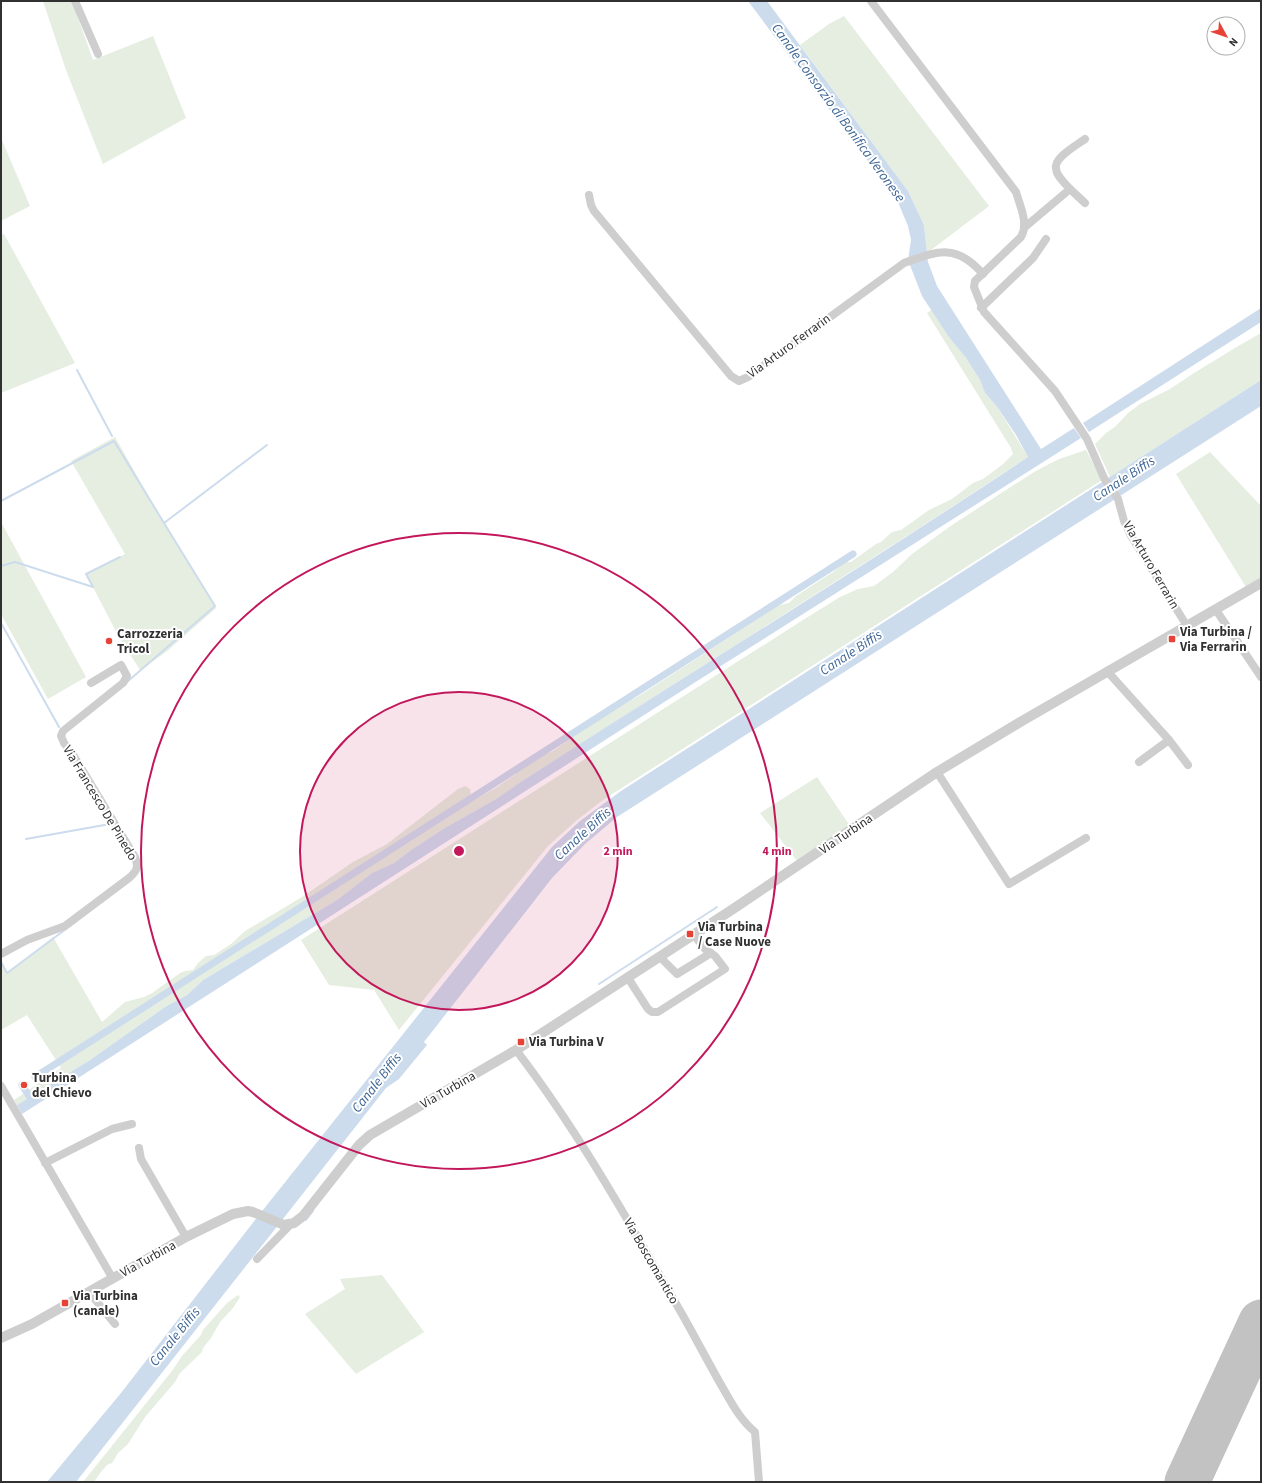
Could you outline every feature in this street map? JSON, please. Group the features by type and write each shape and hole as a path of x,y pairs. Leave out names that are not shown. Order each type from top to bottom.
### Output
{"street":[{"path":"75,1 98,54"},
{"path":"882,1 872,3 1013,187 1016,192 1025,227"},
{"path":"1085,139 1060,158 1056,162 1055,168 1070,189 1085,202"},
{"name":"Via Arturo Ferrarin","path":"1070,189 1025,227 1022,237 975,281 974,287 981,308 1055,391 1087,439 1104,478 1118,499 1124,521 1131,536 1187,626"},
{"name":"Via Arturo Ferrarin","path":"589,195 594,211 731,376 739,381 748,377 904,263 930,254 949,252 966,258 974,264 982,274"},
{"path":"981,308 1033,258 1046,239"},
{"name":"Via Turbina","path":"257,1260 287,1225 294,1223 303,1216 359,1145 370,1135 516,1050 660,957 938,772 1261,583"},
{"path":"1216,610 1261,677"},
{"name":"Via Francesco De Pinedo","path":"1,954 27,940 65,926 129,878 136,870 138,865 135,857 61,736 63,731 123,683 127,676 121,665 91,683"},
{"path":"1107,672 1169,740 1188,765"},
{"path":"1139,762 1169,740"},
{"path":"938,772 1009,884 1086,838"},
{"path":"628,978 648,1009 652,1012 658,1012 725,968 715,956 705,949 694,934"},
{"path":"660,957 677,974 711,953"},
{"name":"Via Boscomantico","path":"516,1050 542,1083 618,1202 727,1396 745,1423 755,1432 758,1482"},
{"path":"1,1086 18,1118 113,1279"},
{"path":"45,1163 112,1129 132,1124"},
{"name":"Via Turbina","path":"139,1148 141,1159 186,1238"},
{"name":"Via Turbina","path":"1,1338 32,1324 232,1214 248,1211 253,1212 287,1225"},
{"path":"89,1292 115,1324"}],"shaded area":[{"path":"43,1 72,1 93,60 153,36 186,118 103,164 66,70"},
{"path":"844,16 989,206 927,253 924,225 908,191 800,45 829,24"},
{"path":"1,138 30,206 1,221"},
{"path":"4,234 75,363 1,393 1,235"},
{"path":"931,310 948,336 966,358 980,380 985,393 998,408 1028,457 496,799 443,829 394,863 372,873 337,900 203,980 187,995 165,1007 90,1060 17,1105 14,1100 61,1068 27,1015 1,1030 1,960 8,973 53,937 102,1022 125,1002 144,997 180,973 193,970 206,956 214,955 231,944 245,931 302,897 353,862 387,844 458,789 465,786 470,789 471,794 468,798 459,803 458,807 464,806 497,787 516,774 515,772 519,764 523,764 526,759 553,751 602,717 642,694 779,605 789,603 796,596 833,572 845,562 851,562 881,542 892,532 901,530 929,510 952,499 973,483 983,479 1002,465 1013,454 1011,448 927,313"},
{"path":"1261,333 1261,380 1110,477 1095,444 1106,433 1115,427 1128,413 1140,404 1170,389"},
{"path":"115,437 163,522 216,608 166,652 140,670 119,637 86,574 125,554 71,461"},
{"path":"1086,450 1102,480 603,800 577,820 548,846 399,1030 374,990 329,985 301,940 840,597 858,589 874,586 893,572 912,554 952,525 1034,472 1059,459"},
{"path":"1210,452 1261,506 1261,578 1246,587 1176,474"},
{"path":"1,522 86,677 48,699 1,614"},
{"path":"817,777 850,826 797,861 760,813"},
{"path":"382,1275 424,1332 356,1374 305,1314 345,1289 340,1279"},
{"path":"238,1295 240,1297 233,1308 220,1322 211,1338 203,1348 202,1352 180,1373 175,1382 145,1417 128,1444 118,1453 112,1463 107,1465 94,1482 83,1482 172,1371 182,1356 201,1335 203,1330 227,1303"}],"water":[{"name":"Canale Consorzio di Bonifica Veronese","path":"748,1 767,1 908,191 924,225 928,262 937,286 1041,449 1074,428 1081,438 694,683 22,1114 17,1105 90,1060 165,1007 187,995 203,980 337,900 372,873 394,863 443,829 496,799 965,499 1028,457 1016,435 998,408 985,393 980,380 966,358 948,336 922,296 908,260 911,240 908,226 897,200"},
{"path":"1261,308 1261,322 1089,432 1083,423"},
{"name":"Canale Biffis","path":"1261,380 1261,406 617,817 585,844 552,878 424,1042 427,1045 399,1079 386,1088 76,1482 47,1482 121,1393 255,1220 552,847 580,821 621,791"}],"waterway":[{"path":"77,370 112,436"},
{"path":"1,501 114,441 164,523"},
{"path":"127,682 215,606 164,523 267,445"},
{"path":"35,1077 853,554"},
{"path":"93,587 86,574 120,557"},
{"path":"1,566 15,562 93,587"},
{"path":"1,623 59,727"},
{"path":"26,839 110,824"},
{"path":"599,984 717,907"},
{"path":"1,962 7,973 66,929"},
{"path":"22,1085 33,1102 36,1100"},
{"path":"306,1220 313,1211"}],"runway":[{"path":"1187,1482 1261,1322"}],"place":[{"name":"Via Turbina / Via Ferrarin","path":"1172,639"},
{"name":"Carrozzeria Tricol","path":"109,641"},
{"name":"Via Turbina / Case Nuove","path":"690,934"},
{"name":"Via Turbina V","path":"521,1042"},
{"name":"Turbina del Chievo","path":"24,1085"},
{"name":"Via Turbina (canale)","path":"65,1303"}]}
